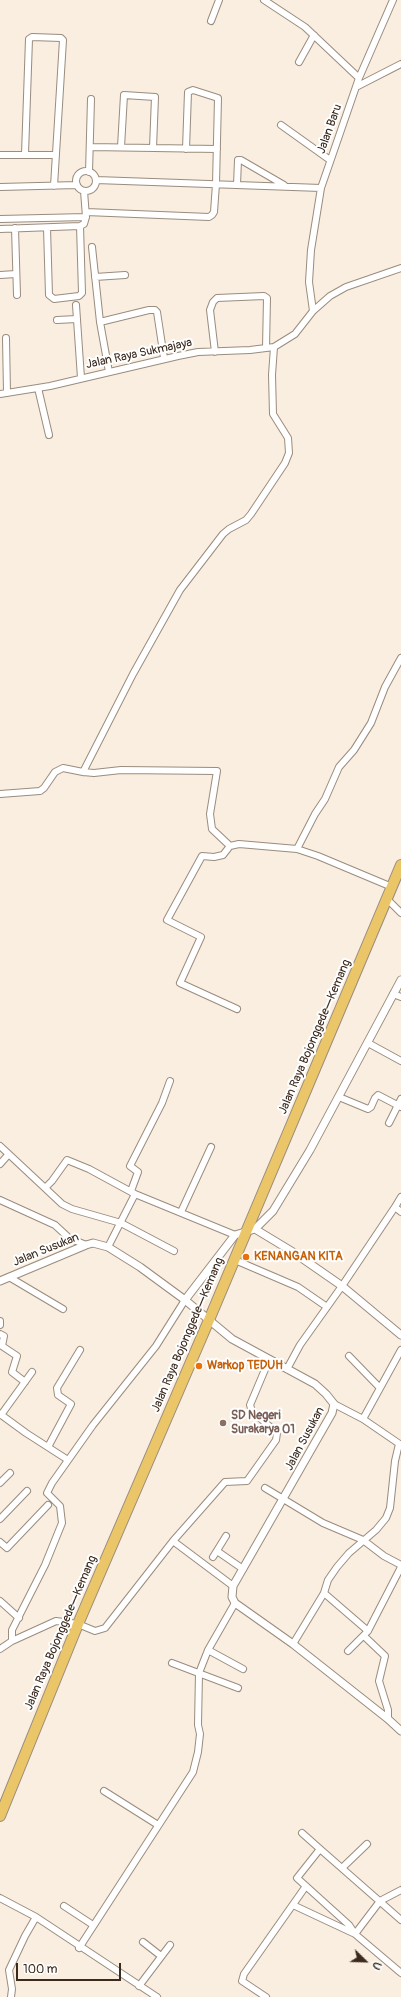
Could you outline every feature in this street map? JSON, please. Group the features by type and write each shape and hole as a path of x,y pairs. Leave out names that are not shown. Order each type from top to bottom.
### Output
{"highway":[{"name":"Jalan Raya Bojonggede—Kemang","path":"0,1816 78,1624 235,1260 251,1230 401,865"}],"street":[{"path":"211,21 219,0"},
{"name":"Jalan Baru","path":"313,311 309,282 311,250 321,188 358,86 359,78 393,0"},
{"path":"269,1 314,35 359,78"},
{"path":"299,62 314,35"},
{"path":"25,154 28,44 32,38 61,38 63,40 54,186"},
{"path":"358,86 401,64"},
{"path":"0,219 86,215 209,217 214,212 218,98 193,90 188,92 186,149"},
{"path":"121,148 124,96 155,97 153,148"},
{"path":"89,172 91,147 91,99"},
{"path":"281,125 330,160"},
{"path":"91,147 217,149"},
{"path":"0,155 56,155"},
{"path":"237,185 238,160 241,160 284,186"},
{"path":"77,185 76,180 79,174 89,172 94,175 96,180 93,188 84,191"},
{"path":"96,180 321,188"},
{"path":"0,187 77,185 84,191 86,215 84,224 80,226 0,229"},
{"path":"47,228 49,295 54,299 79,296 82,293 80,226"},
{"path":"15,228 17,295"},
{"path":"92,248 100,322 109,372"},
{"name":"Jalan Raya Sukmajaya","path":"0,394 38,388 164,358 198,352 274,347 295,334 313,311 330,296 346,287 401,268"},
{"path":"0,275 16,274"},
{"path":"95,277 125,274"},
{"path":"215,352 211,306 217,298 267,298 266,348"},
{"path":"76,305 81,378"},
{"path":"100,322 149,310 155,310 157,312 164,358"},
{"path":"57,320 77,319"},
{"path":"6,338 7,393"},
{"path":"83,772 133,674 180,590 223,534 230,528 246,520 251,514 285,463 289,453 288,438 273,414 272,375 274,347"},
{"path":"38,388 49,435"},
{"path":"297,850 315,814 325,799 339,767 354,750 372,723 385,687 401,658"},
{"path":"0,794 40,791 44,788 55,772 63,768 83,772 121,770 217,771 210,814 212,829 230,846"},
{"path":"236,1009 180,983 201,937 167,920 202,856 214,857 223,855 230,846 249,844 297,850 312,854 392,887"},
{"path":"387,899 401,913"},
{"path":"12,1641 12,1630 45,1565 62,1523 60,1506 47,1493 93,1425 156,1346 185,1300 235,1235 251,1230 273,1211 339,1097 401,980"},
{"path":"393,994 401,997"},
{"path":"368,1043 401,1061"},
{"path":"108,1247 121,1223 133,1192 138,1172 130,1166 162,1103 170,1081"},
{"path":"339,1097 368,1109 371,1107 378,1095 400,1104 389,1123"},
{"path":"0,1146 8,1155 27,1169 62,1204 72,1209 121,1223 174,1250"},
{"path":"181,1212 211,1147"},
{"path":"0,1164 8,1155"},
{"path":"45,1188 52,1181 66,1160 133,1192 235,1235"},
{"path":"287,1369 300,1345 328,1307 401,1197"},
{"path":"0,1200 54,1225 69,1238 86,1245"},
{"path":"395,1207 401,1212"},
{"path":"251,1230 293,1252 342,1286 401,1334"},
{"name":"Jalan Susukan","path":"0,1281 86,1245 93,1244 108,1247 140,1267 185,1300 232,1340 315,1384 334,1404 334,1408 323,1430 233,1586"},
{"path":"235,1260 298,1287 328,1307"},
{"path":"9,1277 63,1309"},
{"path":"0,1334 4,1336 2,1346 17,1356 12,1372 25,1382"},
{"path":"48,1447 72,1404 58,1395 57,1388 80,1350"},
{"path":"363,1419 401,1350"},
{"path":"350,1356 380,1388"},
{"path":"0,1649 12,1641 56,1621 78,1624 95,1631 105,1628 173,1541 225,1482 248,1481 276,1440 277,1433 252,1411 250,1405 269,1360"},
{"path":"32,1372 0,1414 68,1460"},
{"path":"293,1644 324,1593 328,1580 337,1567 363,1540 376,1530 386,1518 390,1508 395,1461 400,1445 363,1419 334,1404"},
{"path":"0,1483 10,1473"},
{"path":"265,1488 323,1523 363,1540 384,1556 401,1566 366,1634 348,1651"},
{"path":"0,1519 27,1491"},
{"path":"0,1542 7,1548 48,1505"},
{"path":"226,1536 215,1554 243,1569"},
{"path":"173,1541 233,1586 232,1597 236,1603 293,1644 401,1730"},
{"path":"324,1593 366,1634 384,1656 378,1681 388,1710 388,1719"},
{"path":"0,1601 19,1618"},
{"path":"79,1948 93,1924 193,1772 198,1752 200,1734 198,1725 199,1673 208,1650 236,1603"},
{"path":"208,1650 244,1669"},
{"path":"172,1663 238,1688"},
{"path":"104,1791 158,1825"},
{"path":"302,1833 401,1920"},
{"path":"342,1868 367,1844"},
{"path":"320,1849 296,1877 349,1925 355,1934"},
{"path":"266,1997 242,1981 244,1974 306,1886"},
{"path":"355,1934 380,1901 401,1890"},
{"path":"0,1898 36,1918 79,1948 157,1997"},
{"path":"293,1905 355,1934 401,1973"},
{"path":"64,1906 93,1924"},
{"path":"11,1997 12,1989 9,1970 25,1936 36,1918"},
{"path":"143,1942 161,1956"},
{"path":"139,1986 170,1945"}],"place":[{"name":"KENANGAN KITA","path":"246,1257"},
{"name":"Warkop TEDUH","path":"199,1366"},
{"name":"SD Negeri Surakarya 01","path":"223,1423"}]}
